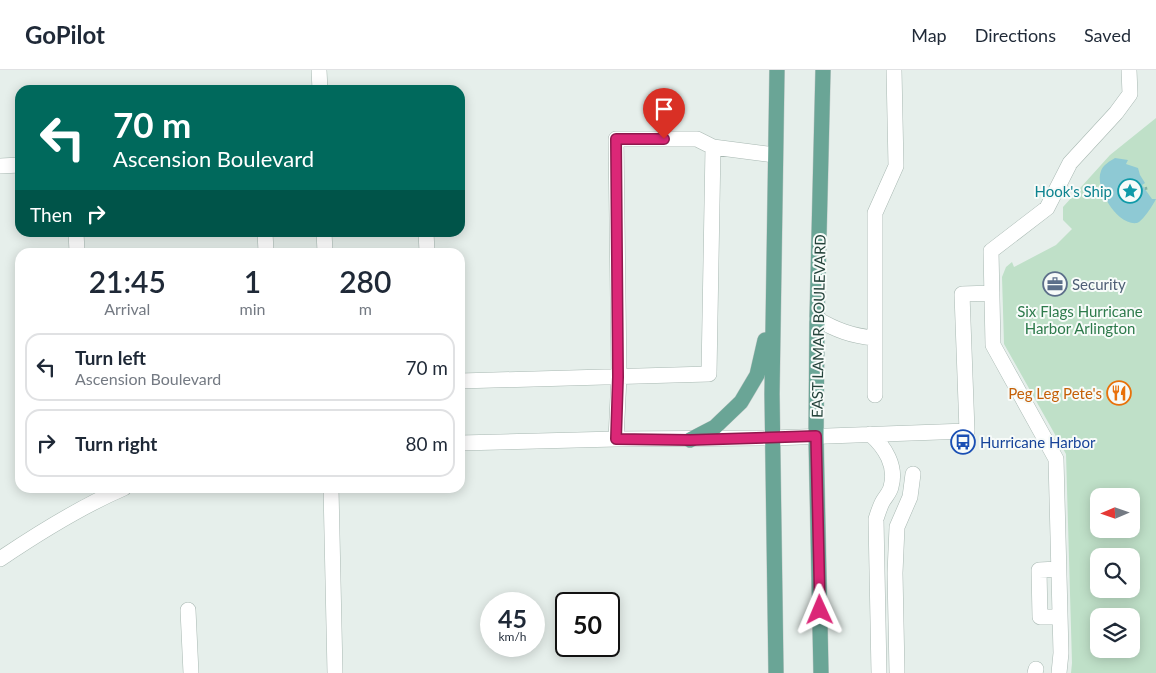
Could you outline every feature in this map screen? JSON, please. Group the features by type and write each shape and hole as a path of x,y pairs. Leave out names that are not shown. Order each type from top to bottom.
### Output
{"main road":[{"path":"776,673 772,309 777,70"},
{"name":"EAST LAMAR BOULEVARD","path":"821,673 816,436 823,70"},
{"path":"690,440 715,427 741,402 757,376 772,309"}],"street":[{"path":"319,70 320,85"},
{"path":"874,395 875,213 896,166 894,70"},
{"path":"1059,673 1061,653 1056,459 993,345 991,251 1047,208 1070,163 1130,94 1129,70"},
{"path":"616,439 618,377 616,139 697,139 713,147 775,155"},
{"path":"465,381 709,374 713,147"},
{"path":"0,166 15,165"},
{"path":"465,443 616,439 690,440 966,431 962,294 992,293"},
{"path":"817,319 841,332 874,338"},
{"path":"870,434 881,444 889,458 893,473 891,488 876,519 879,673"},
{"path":"897,672 895,574 898,527 910,497 913,474"},
{"path":"0,558 36,534 107,493"},
{"path":"331,493 334,673"},
{"path":"188,610 191,673"}],"path":[{"path":"1132,191 1148,188"}],"green space":[{"name":"Six Flags Hurricane Harbor Arlington","path":"1156,118 1156,673 1071,673 1066,454 1004,344 1002,277 1006,267 1012,262 1014,267 1056,245 1072,229 1063,220 1063,207 1110,155"}],"water":[{"path":"1115,158 1128,160 1126,164 1138,168 1145,183 1142,185 1152,199 1156,199 1145,216 1137,223 1129,222 1122,218 1115,212 1104,195 1100,178 1101,171 1107,163"}],"place":[{"name":"Hook's Ship","path":"1130,191"},
{"name":"Security","path":"1055,284"},
{"name":"Peg Leg Pete's","path":"1119,393"},
{"name":"Hurricane Harbor","path":"963,442"}],"route":[{"path":"664,139 616,139 618,377 616,439 690,440 816,436 820,610"}]}
